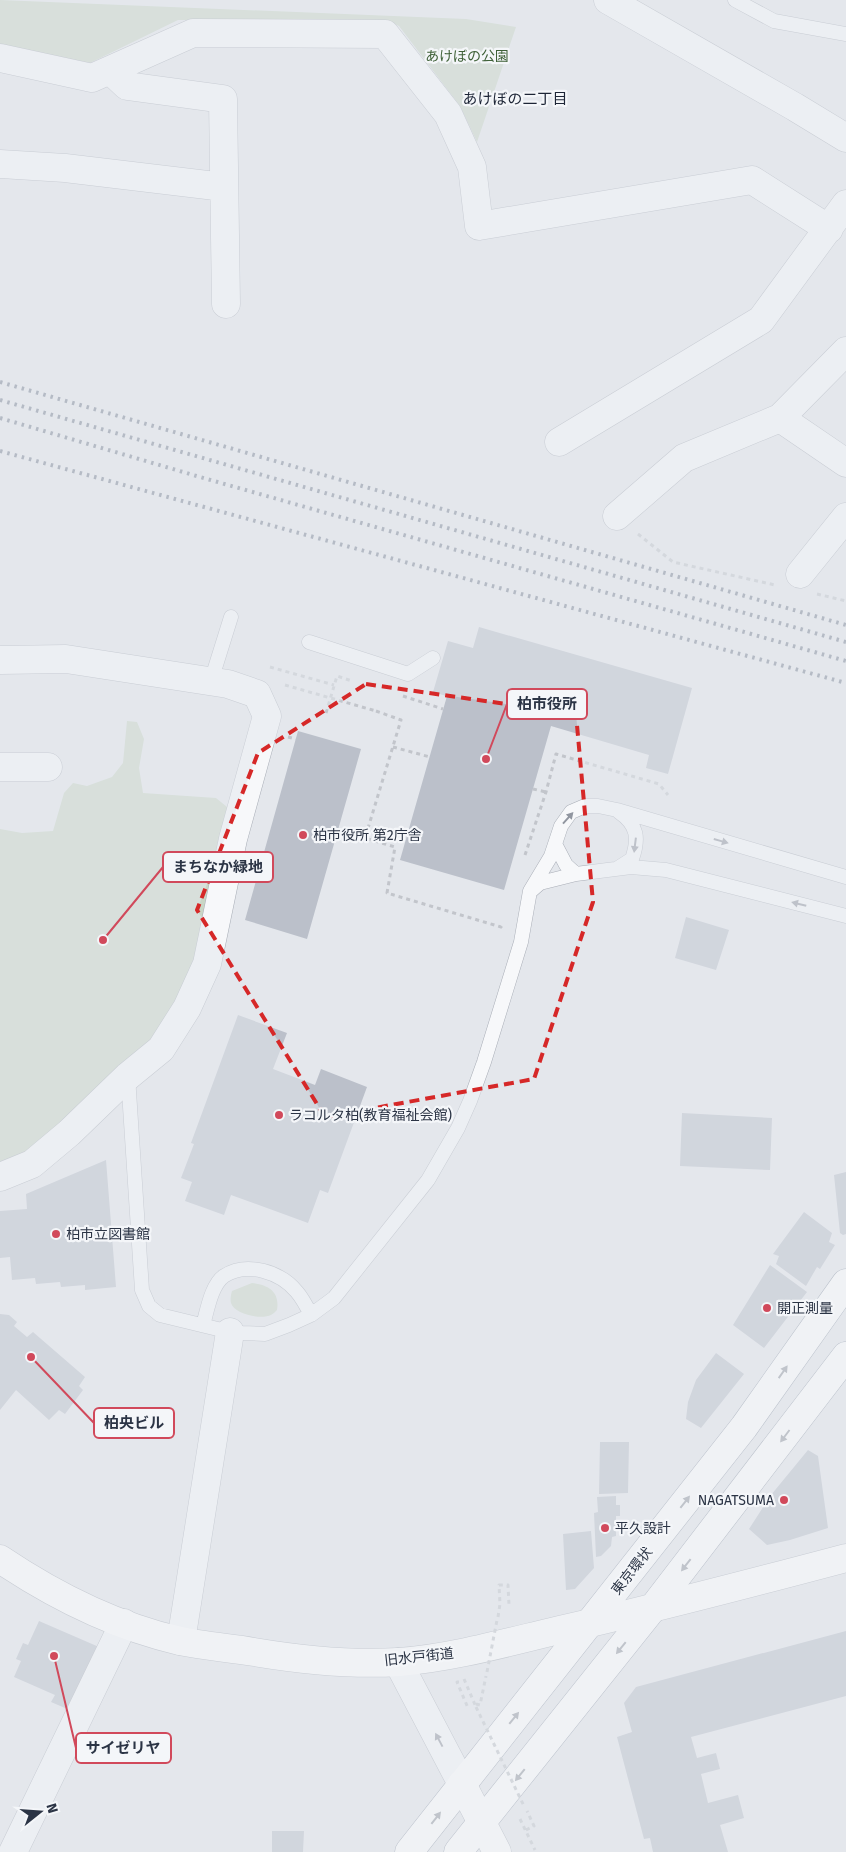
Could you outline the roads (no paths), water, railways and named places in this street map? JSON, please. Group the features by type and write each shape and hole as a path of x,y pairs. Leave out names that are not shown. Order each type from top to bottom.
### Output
{"main road":[{"name":"東京環状","path":"409,1852 744,1427 846,1283"},
{"path":"458,1852 652,1609 846,1356"},
{"name":"旧水戸街道","path":"0,1559 72,1602 148,1632 181,1641 288,1658 347,1662 398,1662 446,1656 652,1609 846,1558"},
{"path":"462,1784 497,1852"}],"street":[{"path":"608,0 846,138"},
{"path":"0,58 92,78 193,33 385,34 448,114 472,167 479,226 752,180 829,229"},
{"path":"110,70 127,86 223,99 226,304"},
{"path":"0,164 65,168 224,186"},
{"path":"559,442 761,320 846,204"},
{"path":"616,516 684,458 780,418 846,352"},
{"path":"780,418 846,463"},
{"path":"795,584 846,517"},
{"path":"0,660 66,659 228,684 257,694 267,716 233,839 207,964 187,1008 162,1049 128,1076 32,1164 0,1177"},
{"path":"0,767 48,767"},
{"path":"181,1641 230,1332"},
{"path":"13,1852 124,1623"},
{"path":"398,1662 462,1784"}],"lane":[{"path":"735,0 774,21 846,34"},
{"path":"211,681 231,617"},
{"path":"309,642 408,674 433,658"},
{"path":"128,1076 142,1290 149,1306 160,1315 230,1332 266,1334 311,1315 334,1298 428,1180 458,1128 470,1102 521,942 530,891 551,856 561,826 571,812 584,806 598,806 617,810 846,877"},
{"path":"608,870 620,867 632,859 637,842 636,833 631,824 617,810"},
{"path":"555,844 566,866 576,874"},
{"path":"530,891 540,883 576,874 631,868 666,870 846,916"},
{"path":"203,1325 212,1294 223,1277 241,1270 262,1270 280,1277 297,1291 311,1315"}],"railway":[{"path":"0,382 846,625"},
{"path":"0,400 846,642"},
{"path":"0,418 846,661"},
{"path":"0,451 846,683"}],"place":[{"name":"柏市役所","path":"486,759"},
{"name":"柏市役所 第2庁舎","path":"303,835"},
{"name":"まちなか緑地","path":"103,940"},
{"name":"ラコルタ柏(教育福祉会館)","path":"279,1115"},
{"name":"柏市立図書館","path":"56,1234"},
{"name":"開正測量","path":"767,1308"},
{"name":"柏央ビル","path":"31,1357"},
{"name":"NAGATSUMA","path":"784,1500"},
{"name":"平久設計","path":"605,1528"},
{"name":"サイゼリヤ","path":"54,1656"}],"district":[{"name":"あけぼの二丁目","path":"515,99"}],"park label":[{"name":"あけぼの公園","path":"467,56"}]}
